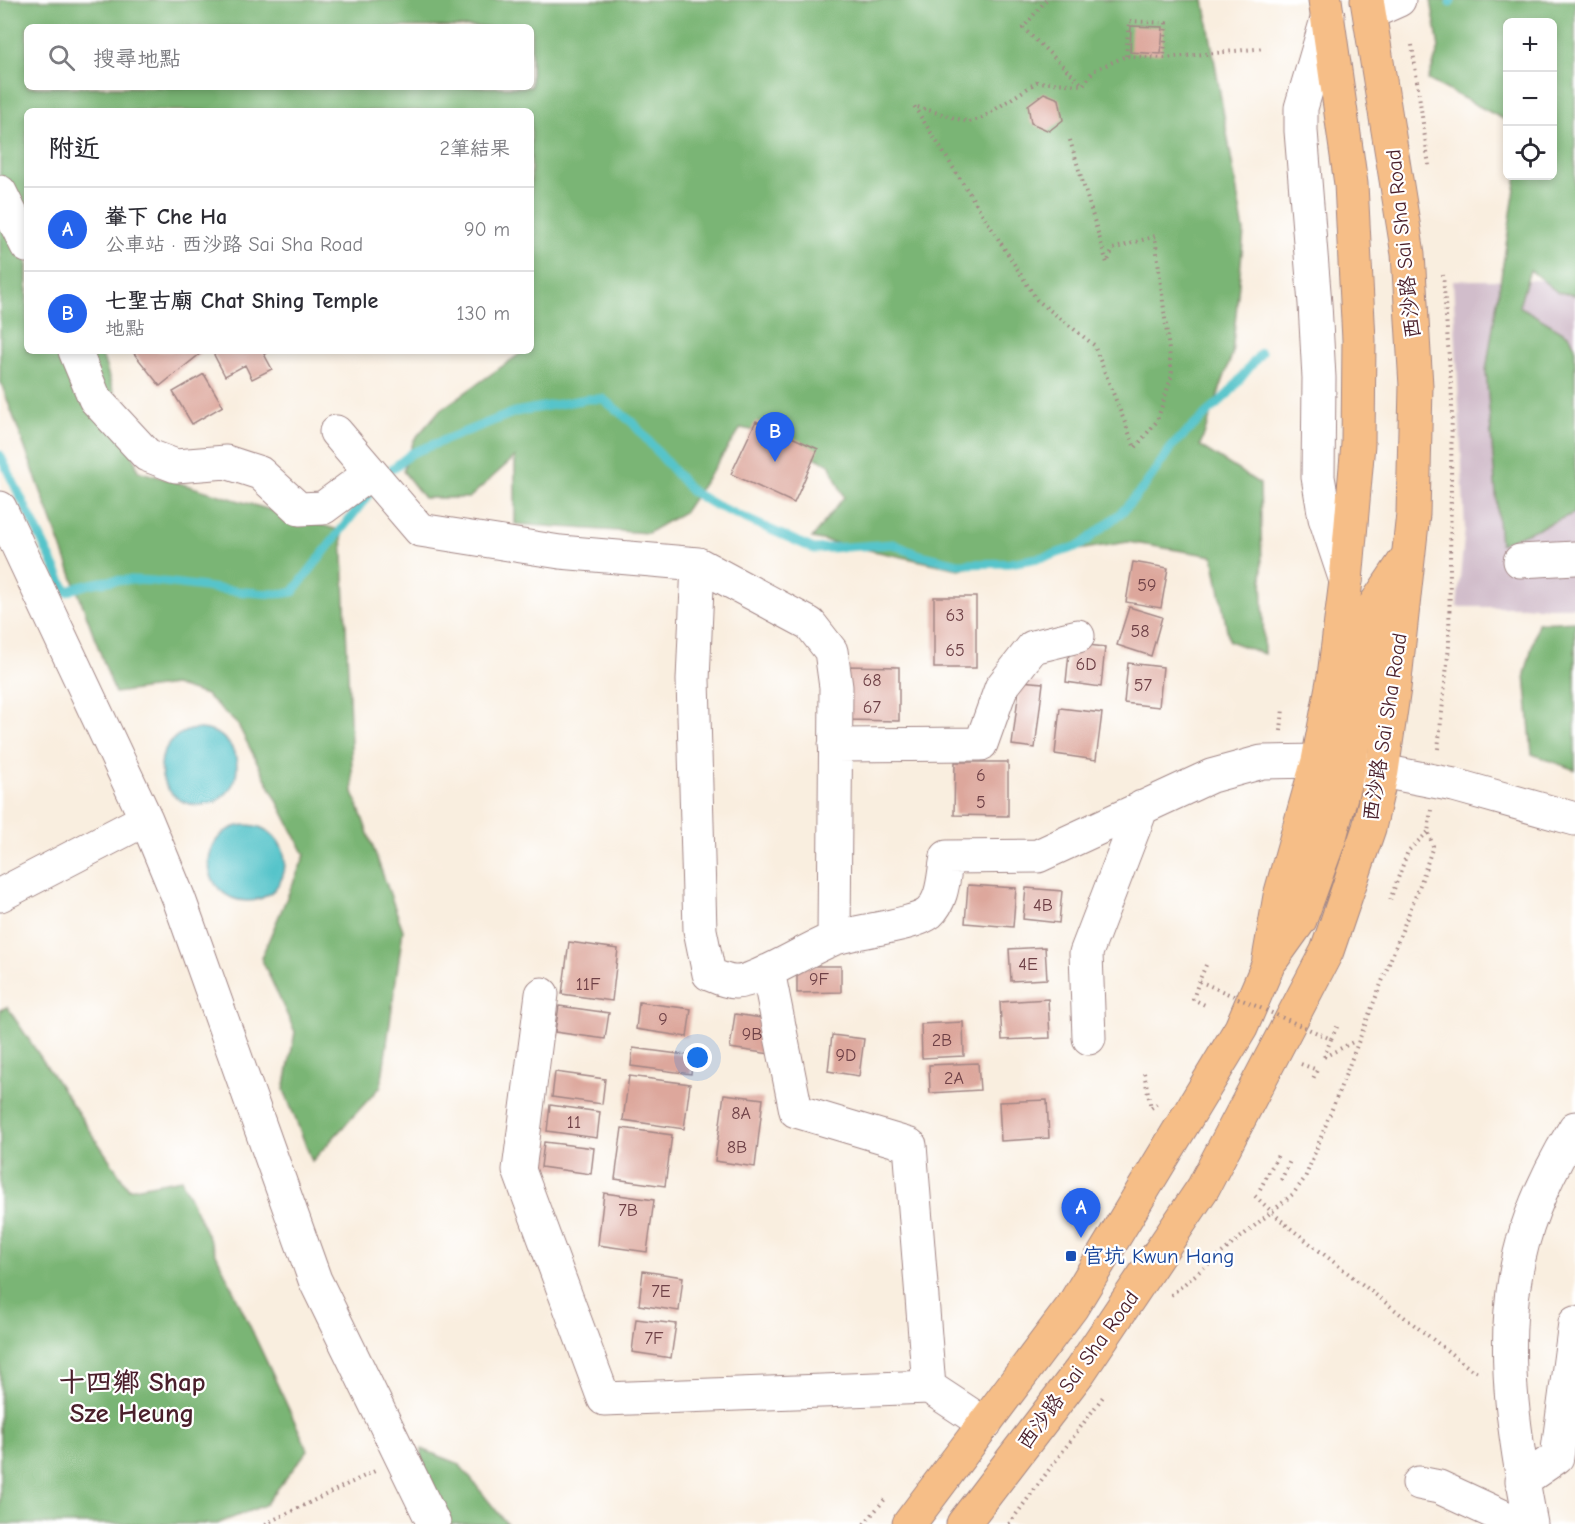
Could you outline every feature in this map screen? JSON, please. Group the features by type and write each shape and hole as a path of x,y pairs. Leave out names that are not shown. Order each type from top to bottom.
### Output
{"main road":[{"name":"西沙路 Sai Sha Road","path":"963,1524 1080,1371 1203,1188 1327,951 1369,828 1382,771 1409,555 1416,453 1414,326 1379,4"},
{"name":"西沙路 Sai Sha Road","path":"909,1524 1078,1297 1241,1028 1268,965 1280,896 1334,763 1334,676 1346,581 1358,444 1358,316 1351,184 1327,8"},
{"path":"1334,763 1375,605 1409,555"}],"street":[{"path":"1327,8 1301,108 1300,131 1316,315 1318,477 1325,518 1346,581"},
{"path":"0,192 24,240"},
{"path":"76,354 95,399 147,455 176,466 226,462 260,473 299,509 323,508 369,474"},
{"path":"336,432 369,474 420,530 560,552 698,564 810,624 831,651 836,687 834,938"},
{"path":"0,508 146,819 179,899 315,1280 434,1524"},
{"path":"1520,561 1575,558"},
{"path":"698,564 693,680 700,930 709,974 736,983 768,971 834,938 864,929 913,921 928,914 940,899 947,857 1038,856 1211,776 1247,764 1334,763 1382,771 1454,785 1575,819"},
{"path":"835,745 981,744 1001,688 1033,647 1078,636"},
{"path":"1089,1038 1086,953 1142,807"},
{"path":"0,895 146,819"},
{"path":"768,971 796,1111 910,1145 928,1387"},
{"path":"543,994 519,1170 604,1399 928,1387 985,1424"},
{"path":"1531,1524 1522,1480 1512,1381 1510,1324 1515,1279 1525,1235 1542,1191 1575,1128"},
{"path":"1522,1480 1557,1457 1575,1323"},
{"path":"1419,1483 1439,1487 1519,1524"}],"path":[{"path":"1046,0 1023,28 1083,85"},
{"path":"1126,56 1129,21 1166,23 1164,58"},
{"path":"1083,85 1093,71 1126,56 1164,58 1264,48"},
{"path":"1070,140 1107,263 1113,249 1155,236 1172,375 1157,421 1135,448 1094,345 1037,300 914,106 969,122 981,118 1037,82 1083,85"},
{"path":"1165,1305 1171,1295 1293,1194 1305,1178 1421,882 1433,846 1428,832 1408,851 1390,900"},
{"path":"1205,1005 1192,999 1206,965"},
{"path":"1199,981 1331,1039"},
{"path":"1338,1025 1324,1057 1354,1041"},
{"path":"1144,1073 1151,1108 1160,1102"},
{"path":"1260,1189 1278,1155"},
{"path":"1281,1180 1290,1161"},
{"path":"1255,1196 1271,1212 1473,1370 1512,1381"},
{"path":"1009,1524 1109,1388"},
{"path":"265,1524 400,1458"}],"shaded area":[{"path":"1453,280 1575,280 1575,607 1457,607 1465,529"}],"green space":[{"path":"0,0 1204,0 1244,232 1232,355 1200,446 1260,484 1264,654 1229,641 1213,556 1128,542 959,569 812,538 844,497 829,464 761,432 741,428 684,512 648,533 515,524 515,457 469,498 424,498 403,471 414,440 439,411 520,354 534,354 534,108 24,108 24,354 102,354 138,471 342,531 353,792 403,930 381,1086 312,1161 284,1090 295,1032 261,958 305,855 238,725 206,695 174,685 115,693 0,380"},
{"path":"1431,0 1575,0 1575,295 1557,292 1530,270 1519,306 1570,336 1575,347 1575,513 1500,544 1486,371 1516,180 1557,180 1557,18 1503,18 1503,119 1428,80 1439,48"},
{"path":"1575,621 1575,770 1532,754 1525,674 1538,623"},
{"path":"7,1007 129,1189 181,1179 308,1450 265,1505 217,1524 0,1524 0,1010"},
{"path":"422,1449 459,1464 507,1524 442,1524 420,1480"}],"water":[{"path":"192,729 206,729 220,735 231,746 237,760 234,782 226,794 206,805 192,805 178,799 167,788 161,774 161,760 167,746 178,735"},
{"path":"240,825 254,825 268,831 279,842 285,856 282,878 274,890 254,901 240,901 226,895 215,884 209,870 209,856 215,842 226,831"}],"building":[{"path":"1131,26 1163,27 1161,54 1130,52"},
{"path":"1044,93 1059,99 1063,120 1049,131 1031,123 1028,105"},
{"path":"134,354 200,354 160,386"},
{"path":"214,354 264,354 272,369 252,379 245,365 225,376"},
{"path":"204,374 223,406 192,424 173,392"},
{"path":"756,421 818,449 794,503 731,474"},
{"path":"1133,562 1168,568 1161,608 1126,602"},
{"path":"934,597 976,597 976,668 934,668"},
{"path":"1129,607 1162,617 1151,656 1117,645"},
{"path":"1070,643 1105,647 1101,687 1066,682"},
{"path":"1128,663 1163,667 1159,707 1124,703"},
{"path":"846,666 899,667 899,721 846,720"},
{"path":"1020,681 1043,683 1035,748 1012,745"},
{"path":"1060,708 1102,713 1096,760 1055,754"},
{"path":"955,762 1008,762 1008,816 954,815"},
{"path":"968,885 1016,888 1013,927 965,923"},
{"path":"1026,888 1062,891 1059,923 1023,919"},
{"path":"569,942 618,949 612,1001 562,994"},
{"path":"1045,947 1047,979 1011,981 1009,949"},
{"path":"797,966 841,966 841,992 797,993"},
{"path":"1048,999 1050,1038 1002,1040 1000,1002"},
{"path":"639,1002 691,1009 687,1037 636,1029"},
{"path":"559,1006 609,1013 605,1039 555,1032"},
{"path":"735,1014 774,1020 770,1054 730,1048"},
{"path":"963,1022 964,1056 922,1058 921,1024"},
{"path":"832,1035 864,1039 859,1076 828,1071"},
{"path":"633,1048 693,1056 691,1074 631,1066"},
{"path":"978,1063 980,1090 930,1093 929,1065"},
{"path":"555,1072 605,1079 602,1104 552,1097"},
{"path":"629,1076 690,1084 684,1129 623,1120"},
{"path":"724,1094 763,1099 755,1167 715,1161"},
{"path":"1047,1100 1049,1138 1001,1141 999,1102"},
{"path":"550,1105 600,1112 597,1138 547,1131"},
{"path":"622,1128 672,1135 665,1186 615,1179"},
{"path":"544,1142 594,1148 591,1174 541,1167"},
{"path":"604,1193 654,1200 647,1252 598,1245"},
{"path":"643,1271 683,1277 679,1311 639,1305"},
{"path":"636,1319 676,1324 671,1358 632,1352"}],"waterway":[{"path":"392,469 412,453 515,412 587,399 603,399 633,423 691,491 715,505 814,549 893,544 916,554 958,564 1010,563 1049,556 1081,545 1122,512 1144,487 1172,446 1229,393 1261,353"},
{"path":"0,455 67,592 108,581 131,580 264,593 293,592 369,494"}],"place":[{"name":"七聖古廟 Chat Shing Temple","path":"775,462"},
{"name":"輋下 Che Ha","path":"1081,1238"},
{"name":"官坑 Kwun Hang","path":"1071,1256"}],"district":[{"name":"十四鄉 Shap Sze Heung","path":"132,1398"}]}
